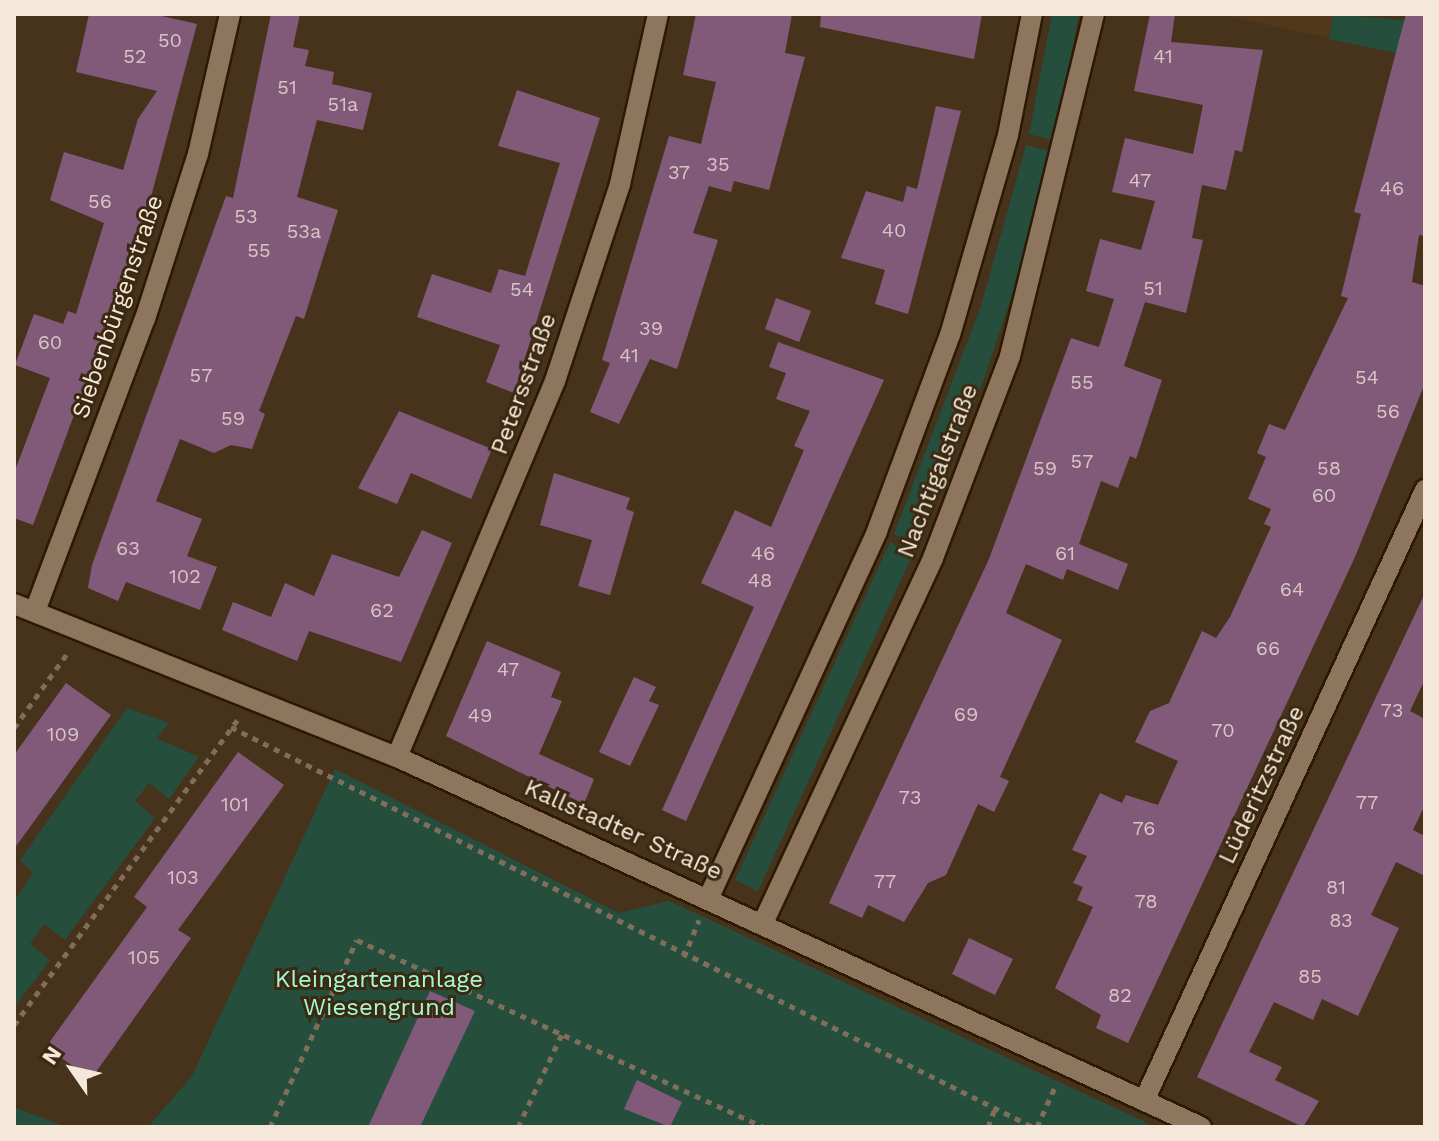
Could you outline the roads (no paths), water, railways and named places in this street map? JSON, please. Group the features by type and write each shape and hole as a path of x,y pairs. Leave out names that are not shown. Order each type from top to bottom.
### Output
{"street":[{"name":"Siebenbürgenstraße","path":"35,611 145,319 198,154 230,14"},
{"name":"Petersstraße","path":"397,757 555,381 620,184 658,14"},
{"name":"Nachtigalstraße","path":"709,897 877,531 950,335 1008,135 1032,14"},
{"name":"Nachtigalstraße","path":"763,923 933,558 1010,356 1094,14"},
{"name":"Lüderitzstraße","path":"1144,1101 1425,490"},
{"name":"Kallstadter Straße","path":"14,604 397,757 709,897 1201,1127"}],"park label":[{"name":"Kleingartenanlage Wiesengrund","path":"379,994"}]}
